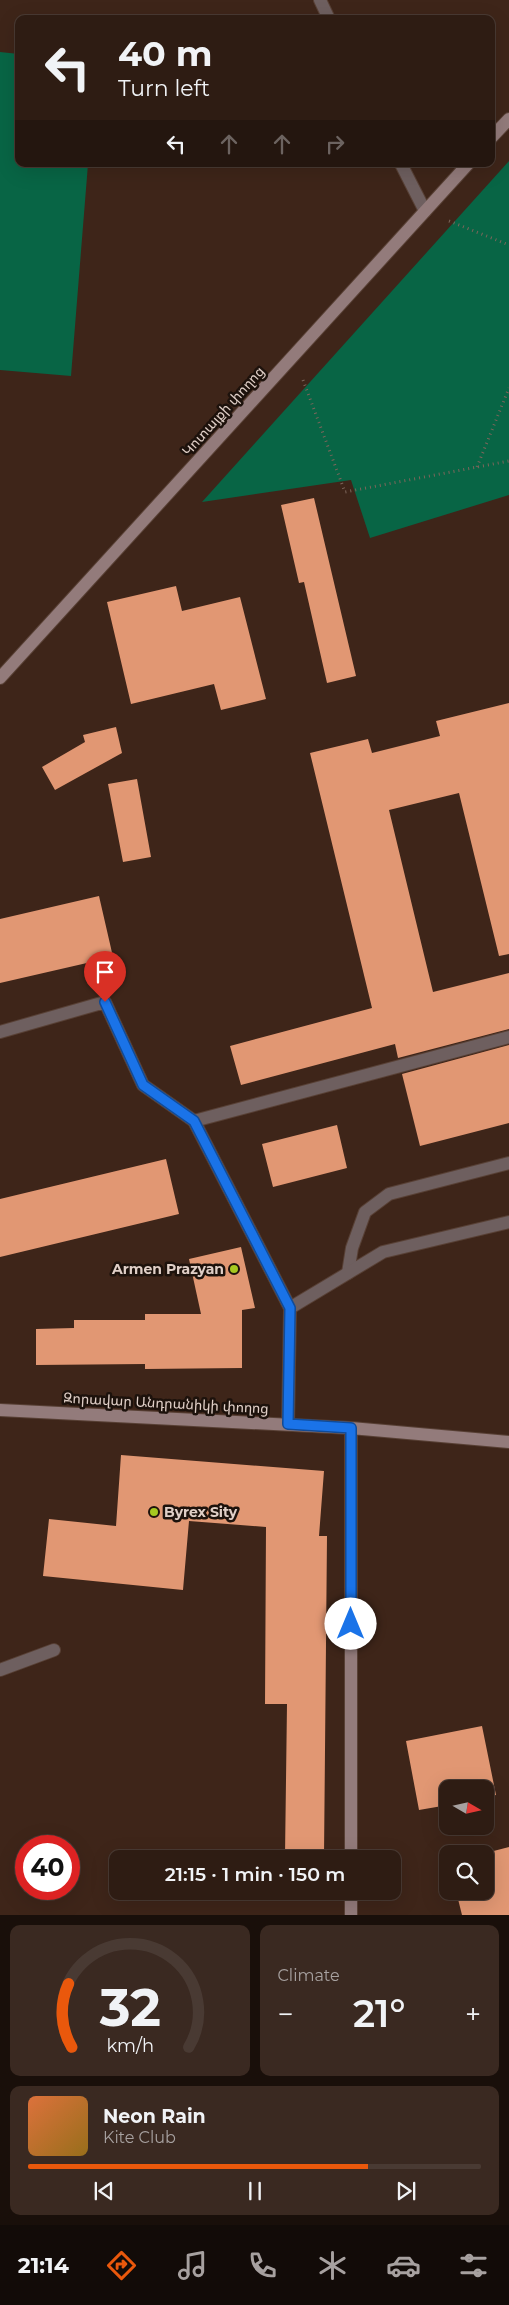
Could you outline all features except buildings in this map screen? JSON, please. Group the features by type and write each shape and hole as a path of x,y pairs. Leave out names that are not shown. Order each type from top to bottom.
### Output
{"street":[{"path":"320,0 328,15"},
{"path":"495,134 509,119"},
{"path":"403,167 425,211"},
{"name":"Կոտայքի փողոց","path":"0,678 465,167"},
{"path":"0,1032 105,1002 143,1085 194,1121 290,1308 288,1424"},
{"path":"194,1121 509,1037"},
{"path":"348,1273 352,1248 365,1212 389,1194 509,1163"},
{"path":"290,1308 383,1252 509,1222"},
{"name":"Զորավար Անդրանիկի փողոց","path":"0,1410 288,1424 509,1442"},
{"path":"351,1428 351,1850"},
{"path":"0,1670 54,1650"},
{"path":"351,1900 351,1915"}],"path":[{"path":"425,211 509,245"},
{"path":"293,355 345,492 509,461"},
{"path":"476,468 509,388"}],"green space":[{"path":"0,52 15,54 15,167 88,167 71,376 0,370"},
{"path":"509,161 509,495 370,538 351,480 202,502"}],"place":[{"name":"Armen Prazyan","path":"234,1269"},
{"name":"Byrex Sity","path":"154,1512"}],"route":[{"path":"105,1002 143,1085 194,1121 290,1308 288,1424 351,1428 351,1624"}]}
